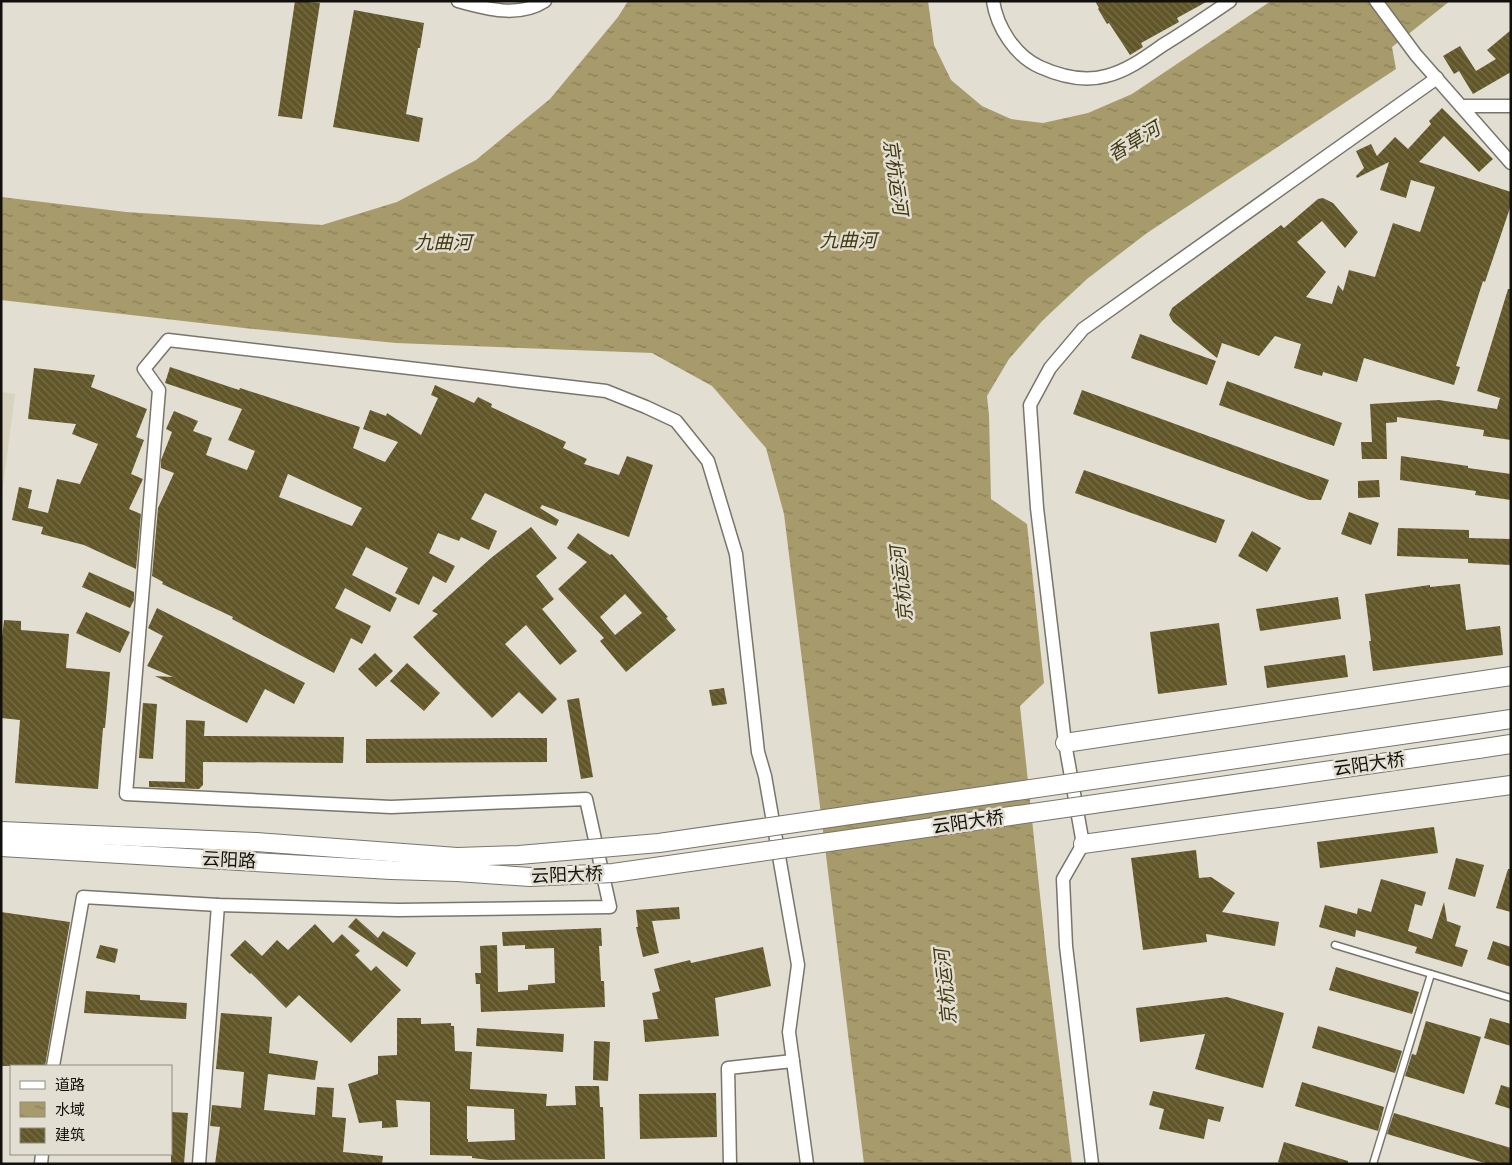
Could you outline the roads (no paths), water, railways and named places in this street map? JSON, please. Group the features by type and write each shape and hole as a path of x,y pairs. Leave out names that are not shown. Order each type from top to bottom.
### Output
{"street":[{"path":"458,1 514,12 546,1"},
{"path":"992,1 994,11 1009,41 1029,62 1049,71 1078,79 1106,76 1127,68 1230,1"},
{"path":"1376,1 1416,56 1511,162"},
{"path":"1092,1164 1066,946 1063,879 1082,844 1065,743 1037,508 1030,405 1050,368 1083,329 1437,78"},
{"path":"1461,106 1511,106"},
{"path":"53,1065 82,897 218,905 398,910 610,907 586,799 391,808 126,794 159,390 144,369 168,340 606,391 646,407 676,422 708,461 736,554 758,752 765,776 798,965 789,1032 806,1164"},
{"path":"1065,743 1511,676"},
{"name":"云阳大桥","path":"457,864 519,855 660,844 1511,719"},
{"name":"云阳大桥","path":"457,864 530,877 613,873 1511,744"},
{"path":"1082,844 1511,785"},
{"name":"云阳路","path":"1,830 256,842 457,864"},
{"name":"云阳路","path":"1,847 391,870 457,864"},
{"path":"199,1164 218,905"},
{"path":"730,1164 728,1068 793,1061"}],"lane":[{"path":"1335,945 1511,998"},
{"path":"1373,1164 1431,974"}],"water":[{"path":"628,1 928,1 934,45 951,80 982,106 1011,119 1043,123 1088,113 1132,94 1271,1 1450,1 1392,47 1396,69 1147,233 1087,279 1043,320 1009,359 987,396 991,499 1027,524 1044,683 1020,706 1047,961 1072,1164 864,1164 784,514 766,448 712,386 652,353 396,343 244,328 1,300 1,197 126,212 322,225 397,202 476,160 550,99 618,17"}],"water label":[{"name":"香草河","path":"1134,142"},
{"name":"京杭运河","path":"895,177"},
{"name":"九曲河","path":"848,241"},
{"name":"九曲河","path":"443,243"},
{"name":"京杭运河","path":"902,584"},
{"name":"京杭运河","path":"946,987"}]}
